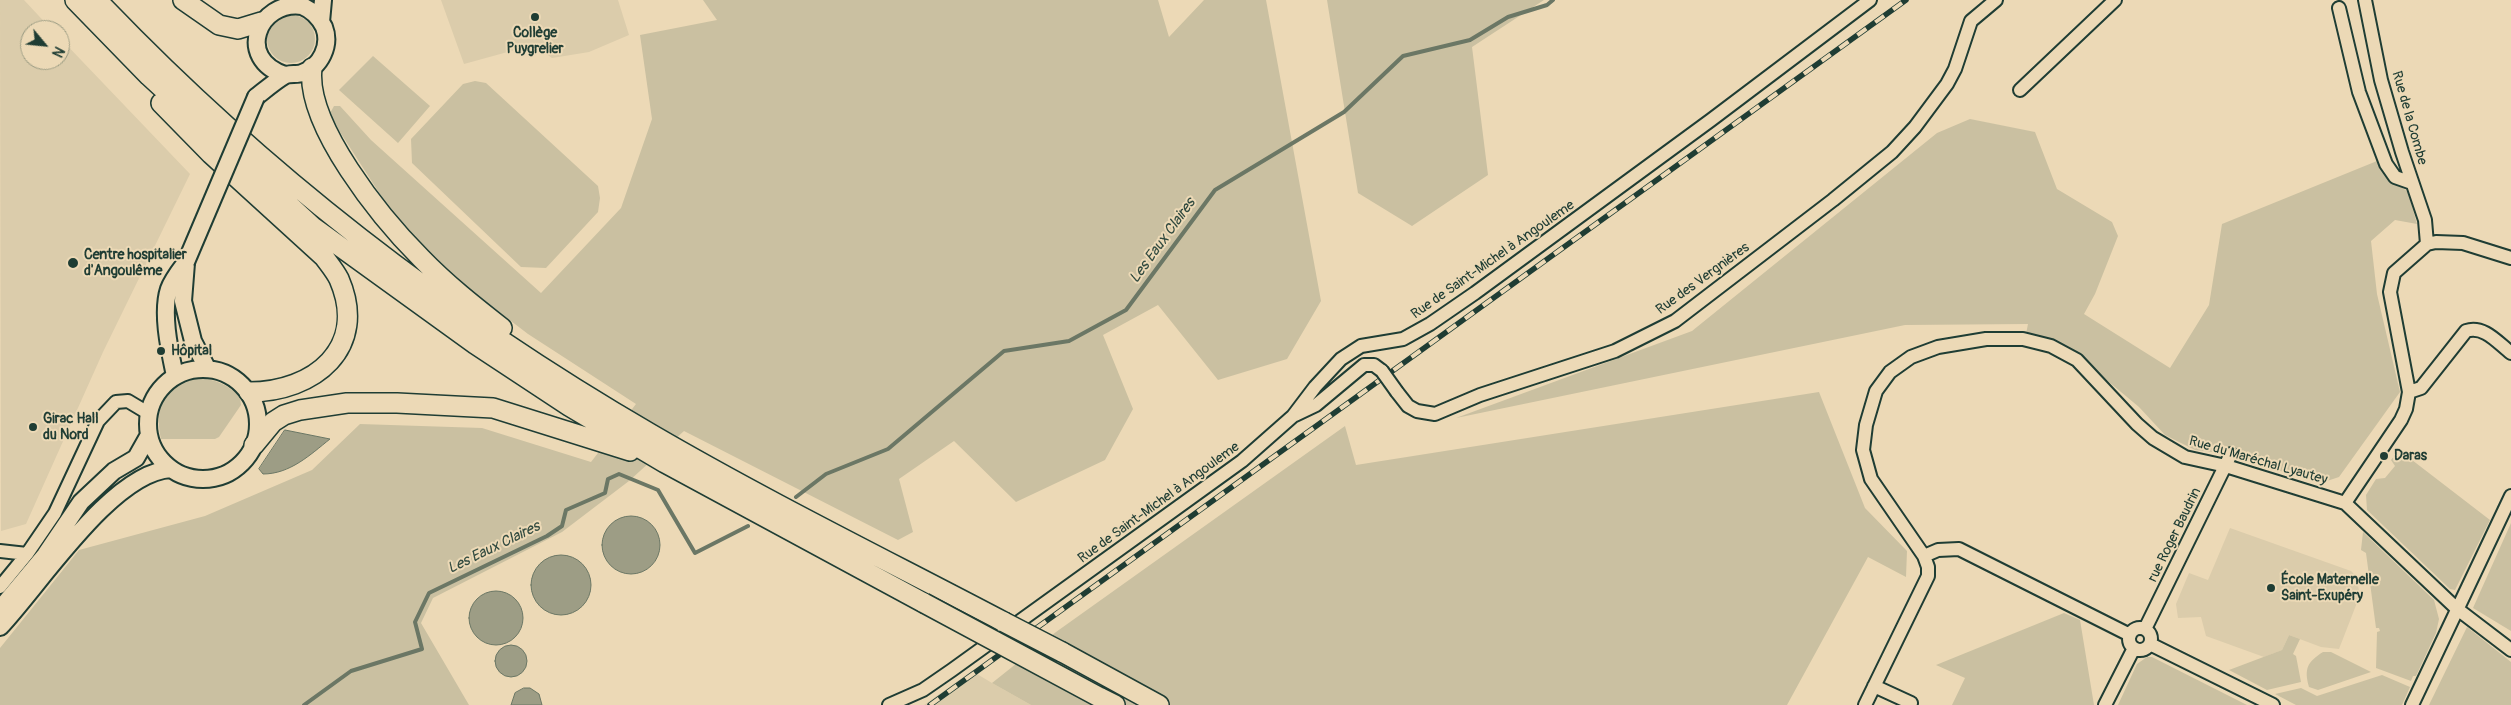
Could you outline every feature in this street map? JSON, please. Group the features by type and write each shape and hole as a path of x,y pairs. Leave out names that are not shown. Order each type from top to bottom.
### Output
{"highway":[{"path":"75,0 149,76 313,227 475,344 569,406 665,462 1107,701"},
{"path":"97,0 211,113 293,185 402,271 513,348 692,457 1159,705"},
{"path":"183,0 219,25 238,28 261,22"},
{"path":"103,30 145,87 210,154 324,257 338,277 345,295 347,314 339,349 330,363 318,372 279,389 249,392"},
{"path":"312,68 311,79 319,115 353,174 389,222 421,258 453,289 504,330 513,348"},
{"path":"254,445 273,422 292,413 347,403 397,403 493,408 665,462"}],"main road":[{"path":"321,22 307,8 290,2 277,8 261,22 256,42 263,61 269,68 285,75 295,75 312,68 324,52 326,41 321,22 324,0"},
{"path":"175,376 166,326 166,302 169,288 186,262 256,97 263,61"},
{"path":"256,97 285,75"},
{"path":"186,262 184,301 193,341 207,368"},
{"path":"207,368 230,375 249,392 256,409 258,427 254,445 246,459 234,470 218,477 194,478 171,469 161,460 149,435 148,414 157,392 175,376 190,370 207,368"},
{"path":"0,609 34,570 81,502 114,471 136,458 149,435"},
{"path":"0,627 88,522 119,493 125,488 162,470 171,469"}],"street":[{"name":"Rue de Saint-Michel à Angouleme","path":"889,705 930,685 1116,554 1242,461 1293,416 1315,386 1341,359 1361,346 1403,339 1430,324 1711,120 1870,0"},
{"name":"Rue des Vergnières","path":"1293,416 1316,405 1364,365 1374,364 1382,371 1408,406 1417,411 1435,414 1480,395 1615,351 1674,321 1833,200 1892,152 1915,127 1947,84 1961,52 1971,21 1996,0"},
{"path":"2020,90 2115,0"},
{"name":"Rue de la Combe","path":"2365,0 2381,80 2425,220 2427,244"},
{"path":"2339,8 2359,92 2386,164 2395,177 2412,183"},
{"path":"2345,502 2401,420 2406,409 2409,392 2390,292 2394,273 2427,244 2463,243 2511,258"},
{"path":"2409,392 2421,388 2466,331 2474,328 2484,331 2511,354"},
{"name":"Rue du Maréchal Lyautey","path":"1864,705 1928,576 1928,568 1924,556 1871,479 1863,450 1866,424 1876,392 1890,372 1911,357 1938,347 1986,339 2023,339 2050,346 2077,360 2153,438 2185,457 2228,460 2345,502 2456,608 2511,650"},
{"path":"0,587 27,554 55,513 98,421 116,402 128,401 148,414"},
{"name":"rue Roger Baudrin","path":"2145,629 2228,460"},
{"path":"2412,705 2456,608 2511,496"},
{"path":"1924,556 1938,550 1959,549 2130,635"},
{"path":"0,552 27,554"},
{"path":"2145,629 2150,634 2150,644 2145,649 2134,648 2130,642 2130,635 2135,630 2145,629"},
{"path":"2150,644 2274,705"},
{"path":"2105,705 2134,648"},
{"path":"1874,686 1911,703"}],"shaded area":[{"name":"Centre hospitalier d'Angoulême","path":"0,0 24,0 43,20 20,20 20,70 70,70 70,48 190,174 103,352 26,524 1,531"},
{"name":"Collège Puygrelier","path":"441,0 618,0 629,35 589,52 552,58 533,45 464,64"},
{"path":"703,0 1158,0 1169,37 1204,0 1266,0 1321,301 1287,359 1218,380 1158,305 1103,335 1133,409 1105,460 1016,502 954,441 899,479 913,532 898,540 684,431 629,481 562,532 433,598 421,623 469,705 0,705 0,648 79,550 205,516 312,470 360,424 482,428 591,462 636,404 528,334 456,279 396,219 329,115 334,106 340,106 371,140 541,293 621,208 652,119 640,35 717,20"},
{"path":"1327,0 1544,0 1472,47 1488,175 1412,226 1358,193"},
{"path":"286,15 296,15 308,22 315,34 315,44 308,56 296,63 286,63 278,59 271,52 267,44 267,34 271,26 278,19"},
{"path":"373,56 430,106 398,143 339,90"},
{"path":"475,81 486,83 598,186 600,198 598,212 546,268 521,267 412,163 411,139 463,84"},
{"path":"1970,119 2035,132 2057,189 2112,222 2118,236 2095,294 2084,314 2170,368 2209,305 2222,224 2377,161 2391,179 2408,192 2417,224 2395,220 2371,241 2377,294 2400,392 2339,477 2321,483 2220,453 2195,450 2165,435 2139,407 2085,362 2026,334 2028,324 1905,325 1456,418 1692,331 1937,133"},
{"path":"196,378 215,381 230,389 240,397 241,405 219,437 215,439 161,439 159,417 164,400 176,388"},
{"path":"1819,392 1865,508 1907,551 1906,577 1868,557 1787,705 1031,705 992,683 1056,632 1345,426 1356,465"},
{"path":"285,430 330,439 291,467 282,471 263,474 259,469"},
{"path":"2399,450 2490,520 2455,590 2450,589 2367,510 2366,495 2376,479 2385,478 2395,466 2391,460"},
{"path":"631,516 647,521 655,529 660,545 655,561 647,569 631,574 615,569 607,561 602,545 607,529 615,521"},
{"path":"2511,523 2511,631 2473,608"},
{"name":"École Maternelle Saint-Exupéry","path":"2230,528 2351,571 2356,576 2360,595 2339,649 2321,647 2289,635 2282,650 2264,657 2206,636 2201,617 2178,618 2176,604 2189,573 2208,580"},
{"path":"2363,532 2434,600 2439,619 2436,633 2416,676 2413,676 2411,681 2376,668 2377,632 2380,631 2379,628 2376,628 2366,553 2361,550"},
{"path":"561,555 578,560 586,568 591,585 586,602 578,610 561,615 544,610 536,602 531,585 536,568 544,560"},
{"path":"491,591 501,591 511,595 519,603 523,618 519,633 511,641 501,645 491,645 481,641 473,633 469,623 469,613 473,603 481,595"},
{"path":"2064,613 2080,620 2094,705 1952,705 1965,678 1936,665"},
{"path":"2467,627 2511,662 2511,705 2429,705"},
{"path":"2289,635 2300,639 2293,654 2296,656 2301,682 2267,690 2229,670 2282,650"},
{"path":"511,645 517,646 522,650 526,655 526,667 522,672 517,676 511,677 505,676 500,672 496,667 495,661 496,655 500,650 505,646"},
{"path":"2323,652 2331,652 2371,672 2318,690 2309,687 2308,666 2313,659"},
{"path":"2147,657 2152,657 2247,705 2118,705 2137,664"},
{"path":"972,671 992,683 1031,705 924,705"},
{"path":"2382,675 2410,687 2402,705 2296,705 2275,694 2301,688 2317,696"},
{"path":"524,688 530,688 539,694 542,705 511,705 515,693"}],"waterway":[{"name":"Les Eaux Claires","path":"796,497 826,474 888,449 1004,351 1069,341 1126,310 1215,190 1344,112 1403,56 1470,40 1508,17 1547,5 1553,0"},
{"name":"Les Eaux Claires","path":"304,705 351,671 422,649 415,622 429,593 547,536 562,526 566,510 605,493 608,479 619,474 658,490 695,553 748,526"}],"railway":[{"path":"930,705 1906,0"}],"place":[{"name":"Collège Puygrelier","path":"535,17"},
{"name":"Centre hospitalier d'Angoulême","path":"73,263"},
{"name":"Hôpital","path":"161,351"},
{"name":"Girac Hall du Nord","path":"33,427"},
{"name":"Daras","path":"2384,456"},
{"name":"École Maternelle Saint-Exupéry","path":"2271,588"}]}
